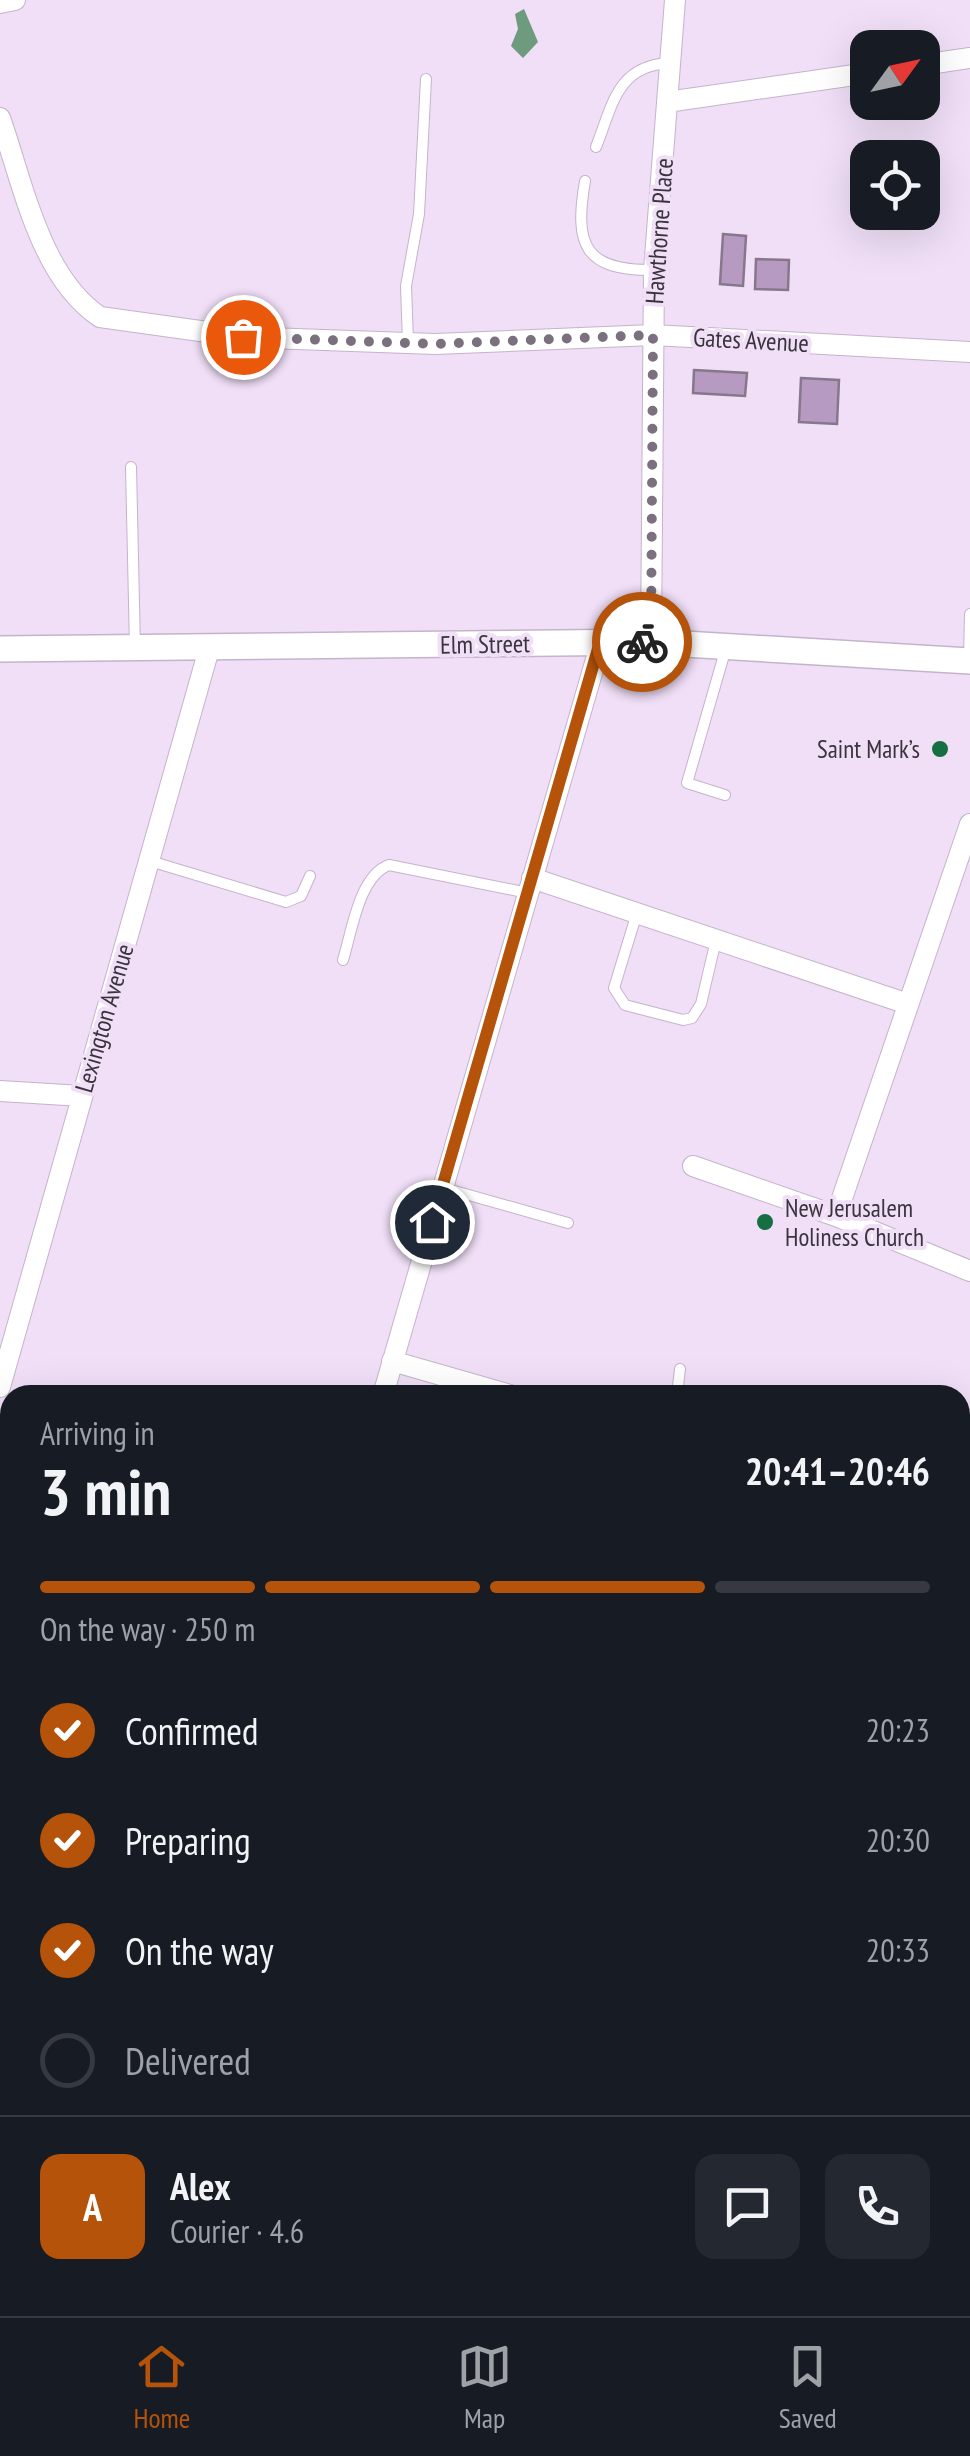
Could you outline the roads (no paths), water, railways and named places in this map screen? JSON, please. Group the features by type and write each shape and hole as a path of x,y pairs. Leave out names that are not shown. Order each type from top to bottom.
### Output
{"street":[{"path":"0,4 15,0"},
{"name":"Hawthorne Place","path":"651,642 654,270 675,0"},
{"path":"940,62 970,58"},
{"path":"668,102 850,76"},
{"name":"Gates Avenue","path":"0,118 62,281 81,304 100,317 243,337 408,343 653,335 970,352"},
{"path":"386,1385 600,642"},
{"name":"Elm Street","path":"0,650 651,642 969,661"},
{"name":"Lexington Avenue","path":"1,1385 209,649"},
{"path":"836,1216 970,824"},
{"path":"530,886 637,913 908,1004"},
{"path":"0,1091 82,1096"},
{"path":"693,1166 836,1216 970,1271"},
{"path":"392,1362 474,1385"}],"lane":[{"path":"596,147 628,74 646,64 670,63"},
{"path":"408,343 406,286 419,214 426,79"},
{"path":"585,181 580,235 594,258 620,270 654,270"},
{"path":"131,468 135,649"},
{"path":"969,661 970,614"},
{"path":"725,795 686,784 726,646"},
{"path":"149,860 286,902 301,896 310,876"},
{"path":"343,960 367,887 378,869 389,865 530,886"},
{"path":"637,913 614,988 625,1005 683,1020 692,1018 701,1004 716,940"},
{"path":"442,1188 568,1222"},
{"path":"678,1385 680,1368"}],"place":[{"name":"Saint Mark’s","path":"940,749"},
{"name":"New Jerusalem Holiness Church","path":"765,1222"}]}
